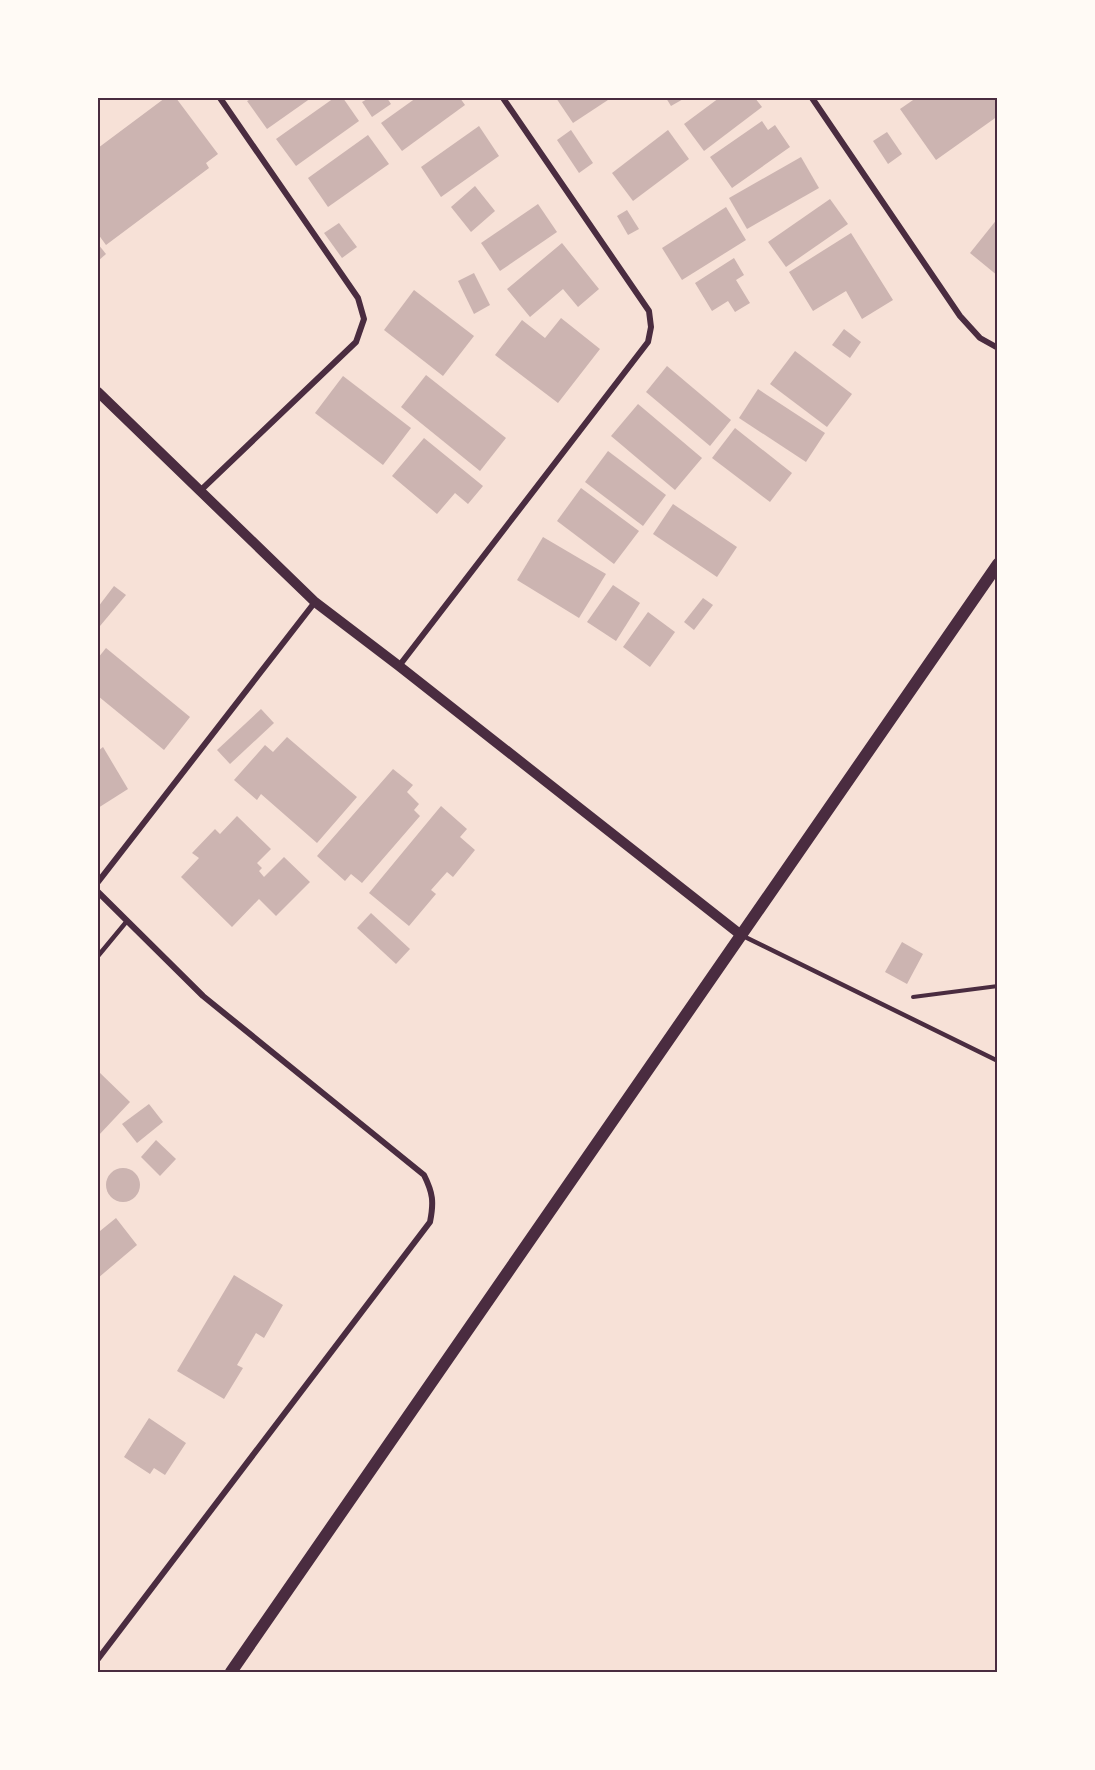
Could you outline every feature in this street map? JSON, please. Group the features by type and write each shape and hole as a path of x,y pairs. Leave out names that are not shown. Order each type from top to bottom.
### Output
{"main road":[{"path":"231,1672 998,564"}],"street":[{"path":"200,491 356,342 364,319 358,298 220,98"},
{"path":"399,666 648,342 651,327 649,311 502,98"},
{"path":"812,98 960,316 980,338 998,348"},
{"path":"98,392 315,602 741,935"},
{"path":"98,882 315,602"},
{"path":"98,892 203,996 424,1175 431,1190 433,1205 430,1222 98,1659"}],"lane":[{"path":"98,956 127,921"},
{"path":"741,935 998,1061"}],"path":[{"path":"876,1001 998,986"}],"building":[{"path":"165,98 176,98 218,154 206,163 209,168 106,245 98,234 98,148"},
{"path":"253,98 311,98 267,129 247,101"},
{"path":"334,98 343,98 359,121 296,166 276,139"},
{"path":"369,98 387,98 391,104 372,117 362,102"},
{"path":"416,98 460,98 465,105 402,151 381,123"},
{"path":"556,98 611,98 573,123"},
{"path":"666,98 685,98 671,106"},
{"path":"719,98 755,98 762,107 704,151 684,124"},
{"path":"916,98 998,98 998,116 936,160 900,109"},
{"path":"762,121 768,130 775,125 790,147 732,188 710,157"},
{"path":"479,126 499,156 441,197 421,167"},
{"path":"571,130 593,163 579,173 557,140"},
{"path":"668,130 689,159 633,201 612,173"},
{"path":"887,132 902,154 888,164 873,141"},
{"path":"368,135 389,164 328,207 308,178"},
{"path":"801,157 819,188 747,229 729,198"},
{"path":"475,186 495,211 471,232 451,207"},
{"path":"830,199 848,224 786,267 768,242"},
{"path":"538,204 557,232 500,271 481,243"},
{"path":"726,207 746,240 682,280 662,248"},
{"path":"627,210 639,229 628,235 617,216"},
{"path":"998,218 998,276 970,253"},
{"path":"339,223 357,247 342,258 324,233"},
{"path":"851,233 893,300 862,319 846,291 813,311 789,272"},
{"path":"562,243 599,289 578,307 563,289 530,317 507,289"},
{"path":"98,244 106,254 98,261"},
{"path":"734,258 744,275 736,280 750,303 735,312 728,301 712,311 695,283"},
{"path":"474,273 490,305 474,314 458,281"},
{"path":"414,290 474,336 443,376 384,330"},
{"path":"561,318 600,349 558,403 495,355 522,320 545,338"},
{"path":"844,329 861,342 850,358 832,345"},
{"path":"795,351 852,394 827,427 770,384"},
{"path":"667,366 731,420 710,446 646,392"},
{"path":"426,375 506,438 480,471 401,407"},
{"path":"343,376 411,428 383,465 315,413"},
{"path":"758,389 825,433 806,462 739,418"},
{"path":"638,404 702,458 675,490 611,436"},
{"path":"735,428 792,473 770,502 712,458"},
{"path":"424,438 483,486 468,504 455,493 437,514 392,476"},
{"path":"608,451 666,495 643,526 585,482"},
{"path":"581,488 639,531 614,564 557,521"},
{"path":"673,504 737,547 717,577 653,534"},
{"path":"543,537 606,574 579,618 517,580"},
{"path":"613,585 640,603 616,641 587,622"},
{"path":"114,586 126,595 100,626 98,607"},
{"path":"703,598 713,605 694,630 684,622"},
{"path":"648,612 675,632 650,667 623,647"},
{"path":"106,648 190,717 164,750 98,696 98,658"},
{"path":"261,709 274,723 230,764 217,750"},
{"path":"287,737 357,797 317,843 261,794 257,800 234,780 265,745 273,752"},
{"path":"103,747 128,789 98,808 98,751"},
{"path":"393,769 413,785 407,792 419,804 414,810 420,816 362,883 351,874 345,881 317,856"},
{"path":"441,806 467,829 460,837 475,850 453,877 447,872 431,890 436,894 409,926 369,893"},
{"path":"237,816 271,849 257,863 262,868 259,871 264,877 284,857 310,882 276,916 259,899 232,927 181,877 199,858 192,853 215,829 220,834"},
{"path":"371,913 410,949 396,964 357,928"},
{"path":"902,942 923,954 907,984 885,972"},
{"path":"98,1071 130,1102 98,1136"},
{"path":"149,1104 163,1122 137,1143 122,1124"},
{"path":"156,1140 176,1159 160,1176 141,1157"},
{"path":"123,1168 135,1173 140,1185 135,1197 123,1202 111,1197 106,1185 111,1173"},
{"path":"116,1218 137,1245 98,1278 98,1228 100,1231"},
{"path":"234,1275 283,1305 264,1338 256,1333 237,1365 243,1368 224,1399 177,1371"},
{"path":"149,1418 186,1443 165,1475 154,1468 150,1474 124,1457"}]}
